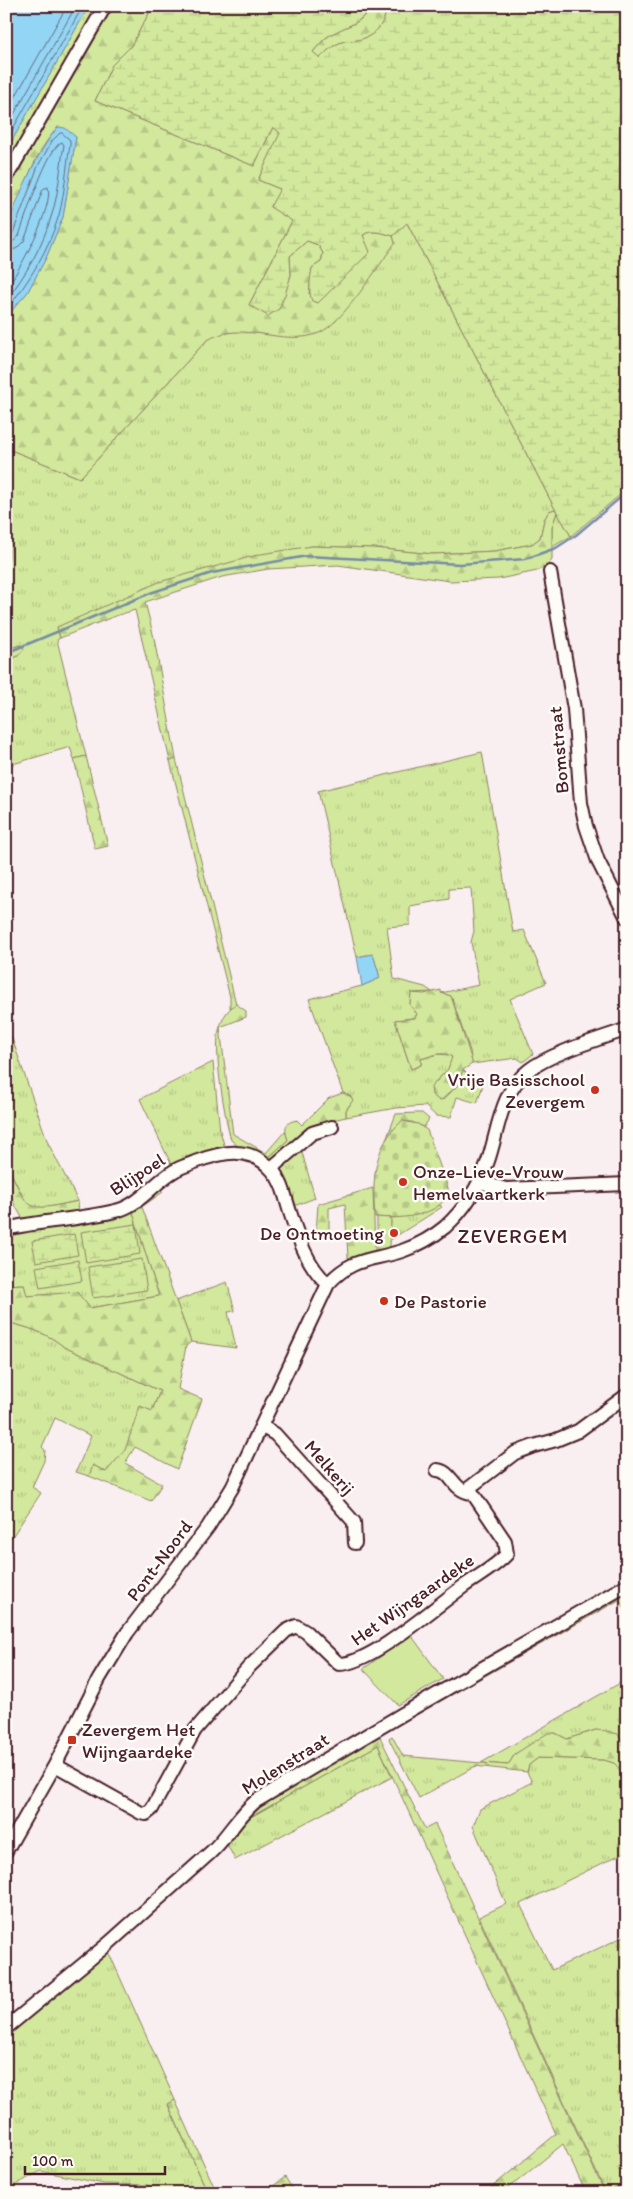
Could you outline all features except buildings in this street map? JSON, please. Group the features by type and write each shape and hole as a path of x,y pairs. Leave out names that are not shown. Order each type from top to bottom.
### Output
{"street":[{"path":"6,178 105,6"},
{"name":"Bomstraat","path":"550,572 574,708 581,803 586,826 598,861 627,918"},
{"path":"328,1284 342,1270 357,1262 402,1251 431,1236 458,1214 479,1182 488,1162 503,1104 518,1080 540,1062 627,1029"},
{"path":"272,1170 276,1164 312,1133 332,1126"},
{"name":"Blijpoel","path":"6,1229 121,1210 175,1171 216,1154 244,1153 263,1162 272,1170 282,1186 292,1220 309,1260 317,1274 328,1284"},
{"path":"479,1182 506,1189 627,1184"},
{"name":"Pont-Noord","path":"6,1851 55,1765 100,1679 128,1633 208,1527 232,1488 328,1284"},
{"path":"471,1493 469,1488 514,1454 578,1431 627,1395"},
{"name":"Melkerij","path":"261,1426 275,1434 354,1522 355,1543"},
{"name":"Het Wijngaardeke","path":"55,1765 146,1814 152,1809 195,1730 249,1667 286,1631 296,1626 306,1632 339,1664 349,1664 386,1642 502,1559 507,1554 505,1541 471,1493 462,1492 446,1472 437,1470"},
{"name":"Molenstraat","path":"6,2028 108,1944 211,1852 227,1836 242,1813 256,1801 627,1585"}],"green space":[{"path":"89,6 114,6 6,193 6,151"},
{"path":"114,6 153,6 131,46 112,65 95,101 254,166 273,127 281,133 258,180 280,189 292,221 249,305 279,309 291,275 290,256 307,241 318,245 323,253 321,262 312,268 309,294 367,232 380,232 393,236 395,243 349,306 328,327 319,333 305,337 291,337 233,332 219,335 206,341 80,478 6,448 6,317 27,293 46,258 63,217 76,137 58,127 49,139 33,165 6,238 6,193"},
{"path":"153,6 372,6 358,21 323,40 313,52 320,58 339,43 363,38 374,33 384,20 387,8 385,6 627,6 627,489 571,536 555,509 407,223 393,236 373,232 363,235 370,252 318,303 312,301 310,281 312,268 321,262 323,253 318,245 307,241 290,256 291,275 279,309 268,316 249,305 292,221 270,207 280,189 258,180 280,133 273,127 254,166 95,101 112,65 131,46"},
{"path":"372,6 385,6 387,8 384,20 374,33 364,38 339,43 320,59 313,52 330,35 357,22"},
{"path":"407,223 555,509 549,511 544,520 540,538 532,544 495,551 433,554 373,548 312,546 57,627 60,638 57,640 86,756 74,759 70,747 6,766 6,661 18,656 21,645 6,649 6,568 11,514 9,507 6,506 6,448 80,478 206,341 215,335 240,331 277,335 335,322 395,243 393,236"},
{"path":"6,506 9,507 11,538 6,568"},
{"path":"555,509 557,512 552,527 552,560 547,566 537,571 499,579 450,581 338,565 268,569 222,577 145,602 154,638 176,759 170,761 135,610 60,638 57,627 159,582 261,554 312,546 373,548 433,554 495,551 532,544 540,538 544,520 549,511"},
{"path":"557,512 571,536 552,547 552,527"},
{"path":"21,645 24,649 18,656 6,661 6,649"},
{"path":"482,752 513,932 524,930 546,983 510,999 533,1054 523,1062 517,1058 472,1064 470,1051 451,996 441,993 479,985 471,942 474,931 471,888 449,889 449,899 410,906 410,925 387,927 394,979 425,987 432,992 411,993 410,1005 417,1014 414,1018 395,1020 411,1069 421,1065 421,1059 437,1054 450,1055 453,1059 448,1069 435,1082 443,1100 456,1087 463,1070 473,1080 483,1085 477,1103 457,1097 451,1117 436,1116 425,1106 396,1108 346,1117 346,1110 350,1105 350,1096 343,1093 309,999 362,986 380,978 373,954 357,957 318,791"},
{"path":"86,756 108,846 95,849 74,759"},
{"path":"176,759 236,1004 230,1008 230,997 170,761"},
{"path":"441,990 441,993 451,996 472,1064 463,1070 456,1087 440,1101 432,1095 431,1087 448,1069 452,1057 444,1054 433,1055 421,1059 421,1065 411,1069 395,1020 415,1018 417,1014 410,1005 411,993 424,994"},
{"path":"236,1004 246,1011 246,1017 220,1027 226,1014"},
{"path":"6,1021 48,1143 78,1201 34,1208 26,1203 6,1163"},
{"path":"220,1027 233,1134 266,1153 285,1131 288,1140 267,1159 241,1149 231,1140 218,1065 218,1036"},
{"path":"213,1062 220,1131 225,1148 172,1166 140,1099"},
{"path":"343,1093 350,1096 353,1100 346,1110 346,1117 328,1121 330,1132 311,1139 278,1171 267,1159 288,1140 286,1133 287,1124 297,1120 302,1125 329,1098"},
{"path":"422,1113 429,1119 424,1127 412,1122 402,1121 386,1140 396,1114"},
{"path":"402,1121 418,1124 427,1130 448,1188 448,1196 433,1209 414,1216 375,1217 374,1190 376,1165 385,1141"},
{"path":"301,1149 315,1198 294,1206 278,1171"},
{"path":"6,1163 20,1191 30,1204 37,1207 47,1207 78,1201 79,1213 24,1221 6,1189"},
{"path":"373,1188 375,1251 348,1258 345,1204 329,1208 329,1235 316,1234 318,1204"},
{"path":"160,1189 163,1192 133,1213 159,1296 90,1308 77,1293 26,1296 24,1284 6,1285 6,1234 101,1217"},
{"path":"440,1205 442,1207 390,1240 391,1218 415,1215"},
{"path":"142,1207 191,1342 186,1346 178,1389 202,1399 177,1469 135,1447 125,1463 162,1484 151,1501 89,1476 93,1465 106,1472 125,1450 140,1406 152,1411 160,1391 64,1347 44,1334 6,1322 6,1285 24,1284 27,1296 77,1292 90,1308 159,1296 133,1213"},
{"path":"377,1217 391,1218 390,1248 377,1251"},
{"path":"136,1224 140,1254 86,1263 81,1232"},
{"path":"74,1234 78,1255 36,1262 32,1241"},
{"path":"142,1259 147,1290 93,1298 88,1267"},
{"path":"78,1260 82,1281 40,1288 36,1267"},
{"path":"227,1282 235,1311 228,1312 236,1348 191,1342 176,1301"},
{"path":"6,1322 44,1334 64,1347 160,1391 152,1411 140,1407 125,1451 106,1472 93,1465 89,1476 76,1472 91,1436 55,1418 42,1447 45,1450 44,1461 32,1487 41,1493 6,1546"},
{"path":"627,1589 627,1612 619,1600 393,1728 393,1723"},
{"path":"411,1635 443,1679 398,1705 363,1669"},
{"path":"627,1679 627,1752 624,1745 596,1730 567,1739 555,1733 515,1754 508,1765 481,1763"},
{"path":"596,1730 618,1734 627,1752 627,1776 614,1763 604,1760 538,1758 529,1765 527,1772 475,1766 481,1763 508,1765 515,1754 548,1733 555,1733 567,1739"},
{"path":"378,1733 425,1829 435,1824 605,2193 586,2193 563,2144 503,2193 485,2193 556,2134 378,1745 240,1823 249,1809"},
{"path":"392,1736 403,1756 481,1763 419,1798 389,1738"},
{"path":"378,1745 392,1777 235,1860 226,1842 240,1823"},
{"path":"538,1758 604,1760 614,1763 627,1776 627,1851 520,1904 552,1970 627,1935 627,2182 606,2193 479,1917 506,1904 473,1826 480,1809 532,1782 527,1772 529,1765"},
{"path":"109,1953 175,2100 168,2105 208,2193 152,2193 148,2185 104,2184 41,2171 6,2190 6,2035"},
{"path":"175,2100 217,2193 208,2193 168,2104"},
{"path":"285,2177 295,2193 264,2193"}],"water":[{"path":"6,6 89,6 6,151"},
{"path":"58,127 65,128 76,137 63,217 46,258 27,293 6,317 6,240 8,228 12,214 34,164"},
{"path":"373,954 380,978 362,986 357,957"}],"waterway":[{"path":"6,653 153,592 212,573 307,556 460,564 525,559 556,548 576,535 627,492"}],"place":[{"name":"Vrije Basisschool Zevergem","path":"595,1090"},
{"name":"Onze-Lieve-Vrouw Hemelvaartkerk","path":"403,1182"},
{"name":"De Ontmoeting","path":"394,1233"},
{"name":"De Pastorie","path":"384,1301"},
{"name":"Zevergem Het Wijngaardeke","path":"72,1740"}],"district":[{"name":"ZEVERGEM","path":"513,1236"}]}
